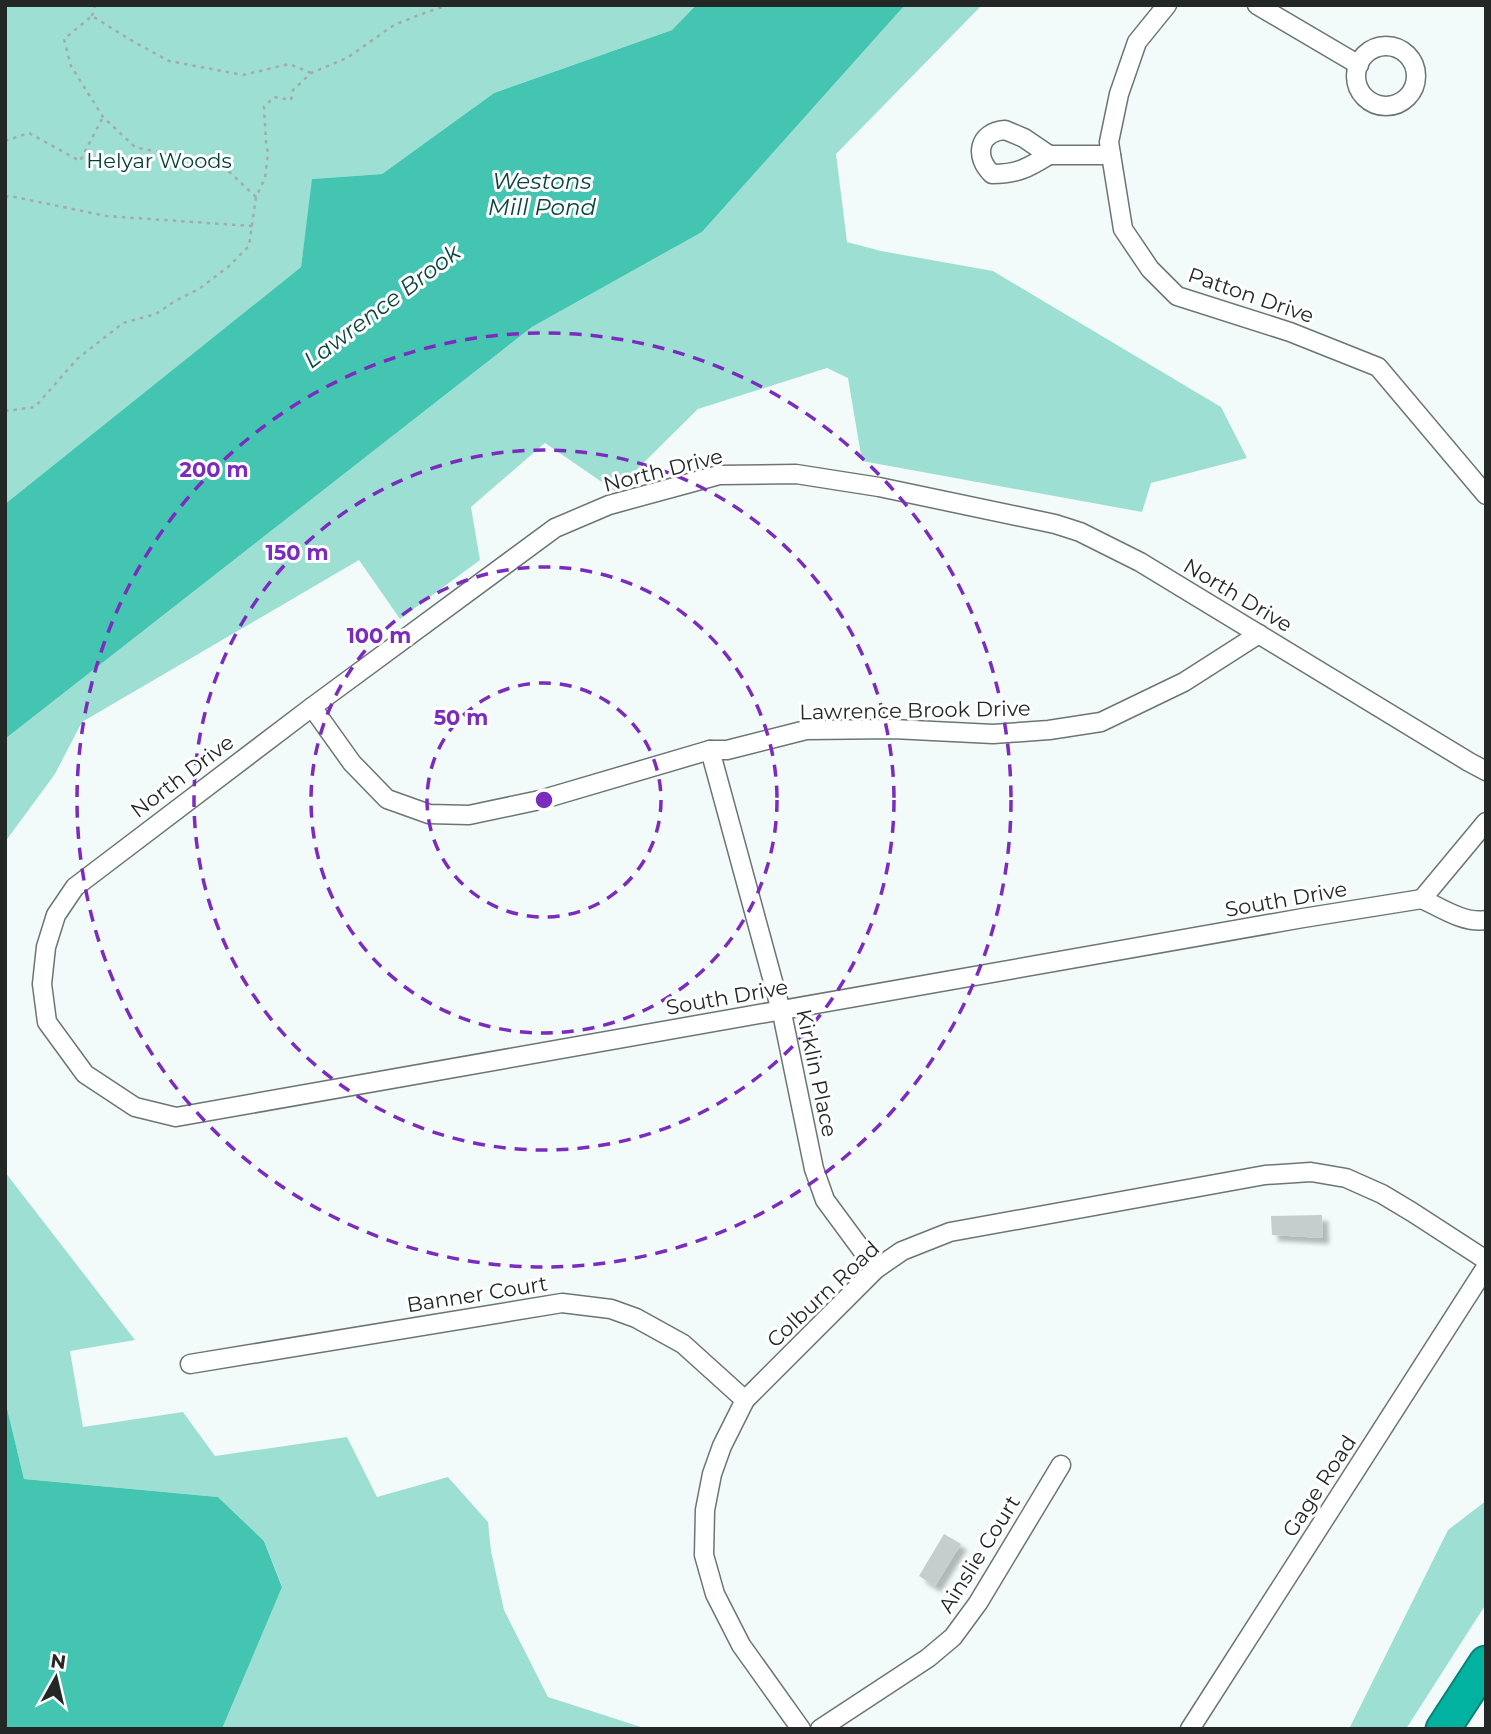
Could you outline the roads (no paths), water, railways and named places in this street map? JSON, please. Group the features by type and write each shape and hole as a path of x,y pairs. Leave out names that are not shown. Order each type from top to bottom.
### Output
{"highway":[{"path":"1443,1729 1486,1663"}],"street":[{"name":"Patton Drive","path":"1167,5 1137,42 1119,94 1109,142 1123,229 1150,269 1177,296 1290,331 1378,367 1486,495"},
{"path":"1257,5 1359,65"},
{"path":"1049,155 1111,155"},
{"name":"North Drive","path":"65,1045 47,1022 42,984 46,947 56,915 75,887 312,707 555,528 609,505 719,475 796,474 1055,524 1080,533 1140,562 1486,771"},
{"name":"Lawrence Brook Drive","path":"312,707 352,764 387,799 429,814 468,815 540,800 710,750 727,750 806,730 893,729 993,734 1049,730 1101,722 1184,682 1259,634"},
{"name":"Kirklin Place","path":"710,750 781,1010 814,1169 825,1200 876,1269"},
{"path":"1486,822 1422,899 1453,914 1478,922 1486,920"},
{"name":"South Drive","path":"65,1045 85,1074 135,1107 176,1117 1422,899"},
{"name":"Colburn Road","path":"801,1729 741,1645 715,1594 704,1555 705,1510 712,1474 722,1446 745,1400 876,1269 902,1251 950,1232 1265,1175 1311,1172 1346,1178 1382,1194 1486,1260"},
{"name":"Gage Road","path":"1190,1729 1486,1268"},
{"name":"Banner Court","path":"190,1364 562,1303 611,1309 636,1318 683,1344 745,1400"},
{"name":"Ainslie Court","path":"820,1729 928,1658 953,1637 978,1602 1061,1465"}],"water":[{"name":"Westons Mill Pond","path":"696,5 905,5 702,232 532,327 5,739 5,504 301,267 312,179 382,174 494,93 672,30"},
{"path":"5,1400 24,1479 218,1497 264,1541 282,1587 222,1729 5,1729"}],"park label":[{"name":"Helyar Woods","path":"159,160"}],"water label":[{"name":"Lawrence Brook","path":"382,306"}]}
